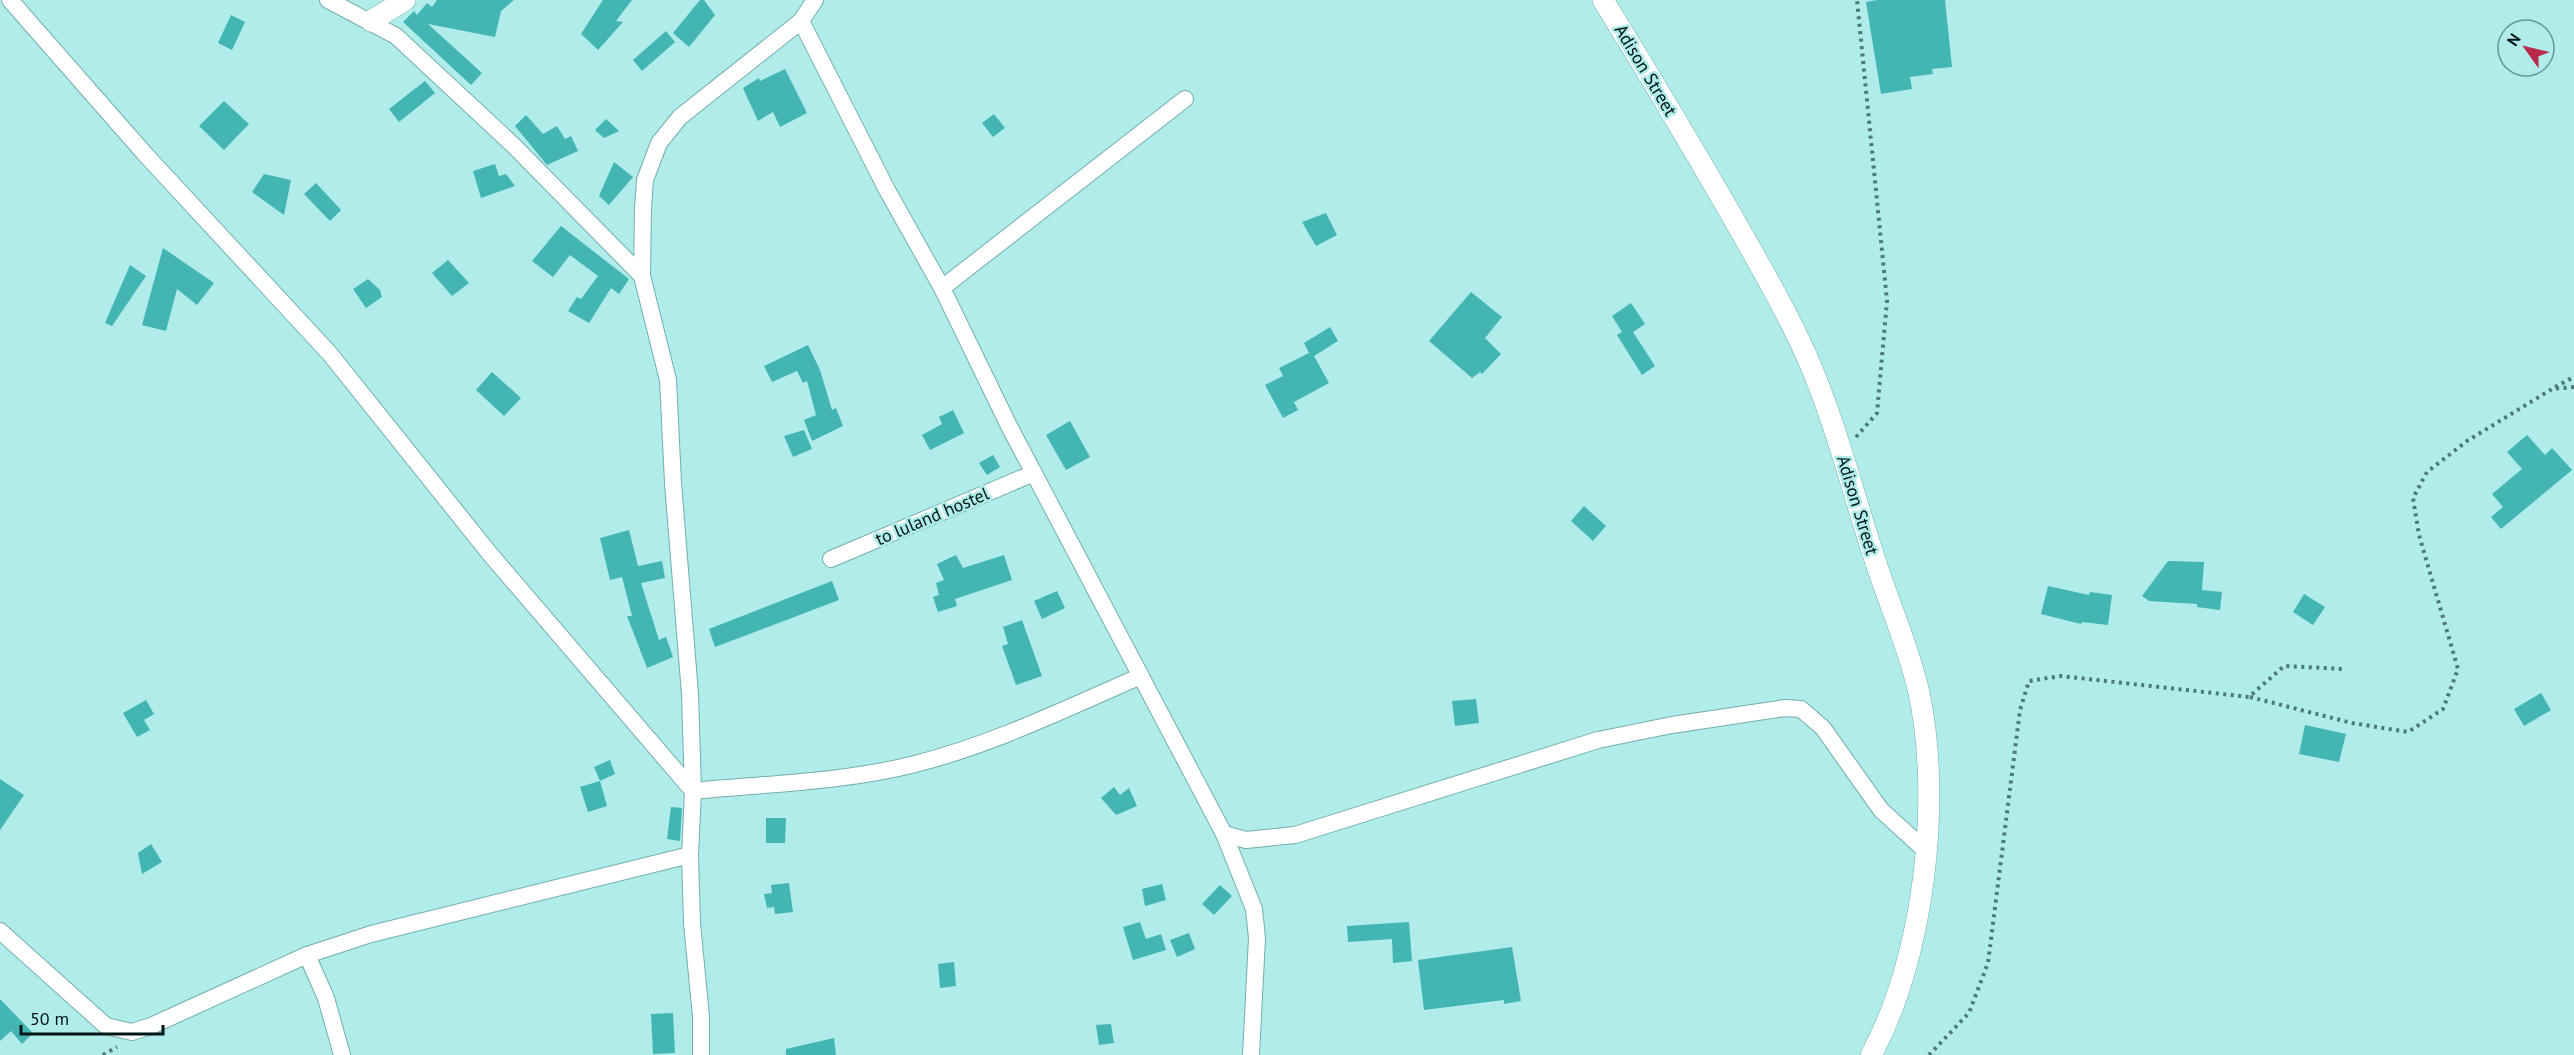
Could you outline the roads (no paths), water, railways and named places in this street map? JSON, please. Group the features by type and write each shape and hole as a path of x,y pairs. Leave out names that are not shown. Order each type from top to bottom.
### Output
{"street":[{"path":"10,0 144,153 330,354 490,554 693,791"},
{"path":"328,0 396,36 514,146 642,276"},
{"path":"371,21 405,0"},
{"path":"701,1055 701,1017 692,923 690,855 693,791 690,694 673,483 668,380 642,276 645,180 659,143 680,117 801,21 815,0"},
{"name":"Adison Street","path":"1603,0 1695,152 1783,306 1825,403 1912,664 1926,739 1922,898 1891,1012 1871,1055"},
{"path":"801,21 887,190 942,288 1034,472 1224,834 1249,891 1254,909 1257,938 1251,1055"},
{"path":"942,288 1185,99"},
{"name":"to luland hostel","path":"831,559 1034,472"},
{"path":"693,791 865,773 913,765 1027,726 1141,676"},
{"path":"1224,834 1246,840 1295,835 1598,740 1672,724 1785,708 1801,709 1822,728 1881,810 1925,850"},
{"path":"0,931 106,1026 132,1032 151,1026 307,955 371,934 690,855"},
{"path":"307,955 326,998 342,1055"}]}
